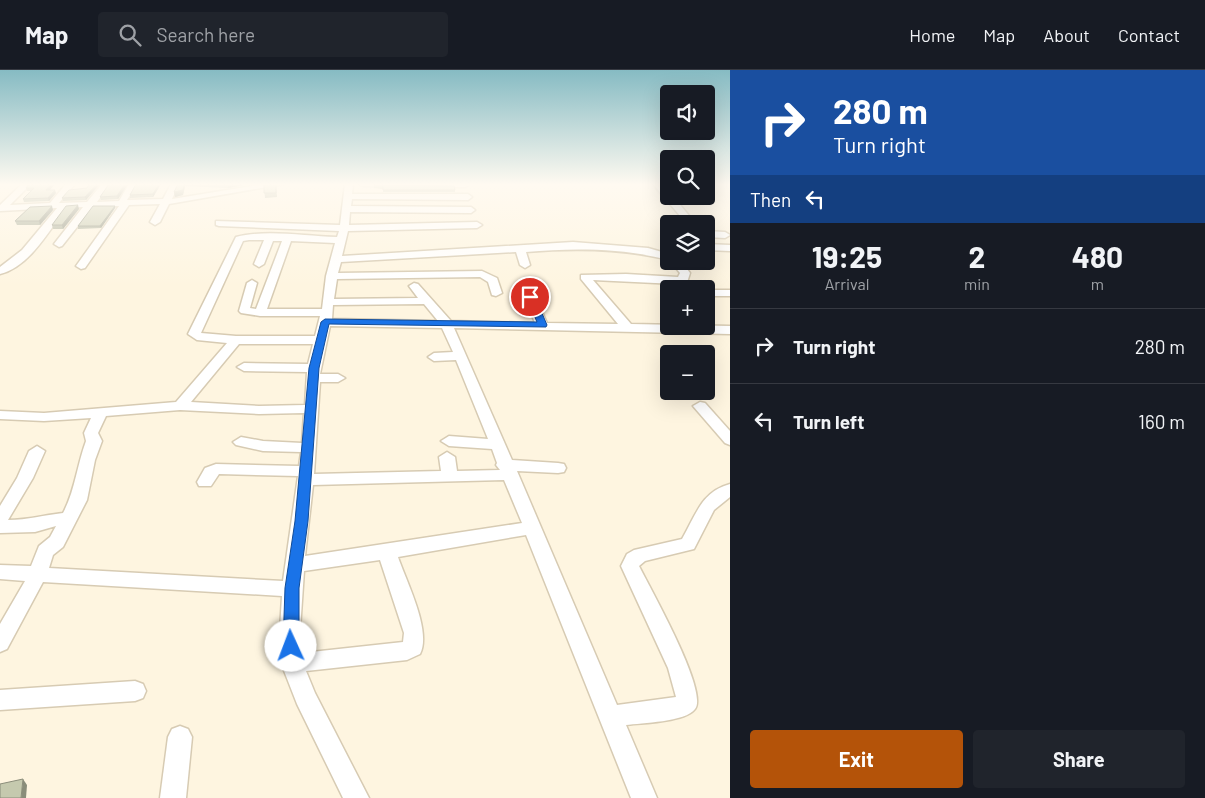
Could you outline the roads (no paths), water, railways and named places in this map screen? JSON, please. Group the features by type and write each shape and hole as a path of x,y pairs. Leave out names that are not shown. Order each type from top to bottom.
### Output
{"street":[{"path":"0,271 8,268 22,255 54,218"},
{"path":"59,244 81,218"},
{"path":"81,266 114,218"},
{"path":"155,222 157,218"},
{"path":"345,218 314,373 310,409 309,448 292,588 290,630 292,663 305,696 356,798"},
{"path":"473,218 479,239"},
{"path":"219,223 342,234 479,239 520,250 573,244 643,250 660,249"},
{"path":"715,224 720,224"},
{"path":"320,340 236,340 198,336 194,332 239,239 243,237 342,234"},
{"path":"715,234 725,235"},
{"path":"258,264 270,237"},
{"path":"262,312 288,237"},
{"path":"336,258 459,254 479,239"},
{"path":"715,246 730,248"},
{"path":"520,250 525,265"},
{"path":"643,250 660,255"},
{"path":"459,254 469,273"},
{"path":"332,276 484,274 491,277 496,293"},
{"path":"627,327 585,276 626,277 660,282"},
{"path":"252,283 244,308 245,312 327,312 446,323 660,327"},
{"path":"524,283 542,325"},
{"path":"414,286 446,323 461,356 506,470 644,798"},
{"path":"715,293 730,293"},
{"path":"327,312 428,301"},
{"path":"715,329 730,330"},
{"path":"180,406 236,340"},
{"path":"434,357 461,356"},
{"path":"244,367 314,373 338,378"},
{"path":"2,417 44,417 180,406 259,410 310,409"},
{"path":"700,406 730,440"},
{"path":"0,644 38,574 45,551 56,544 81,496 87,460 94,442 91,433 100,413"},
{"path":"450,441 496,444"},
{"path":"241,442 263,446 309,448"},
{"path":"0,520 25,478 37,451"},
{"path":"446,457 450,477"},
{"path":"205,482 211,472 216,469 305,476 450,477 506,470 558,468"},
{"path":"609,717 677,708 687,703 687,693 679,668 630,566 634,559 640,555 688,544 699,518 712,500 730,490"},
{"path":"0,524 2,527 36,526 47,521 69,519"},
{"path":"295,565 532,528"},
{"path":"292,663 407,652 413,648 414,633 387,552"},
{"path":"0,572 292,588"},
{"path":"0,700 40,699 134,690"},
{"path":"173,798 180,737"}]}
